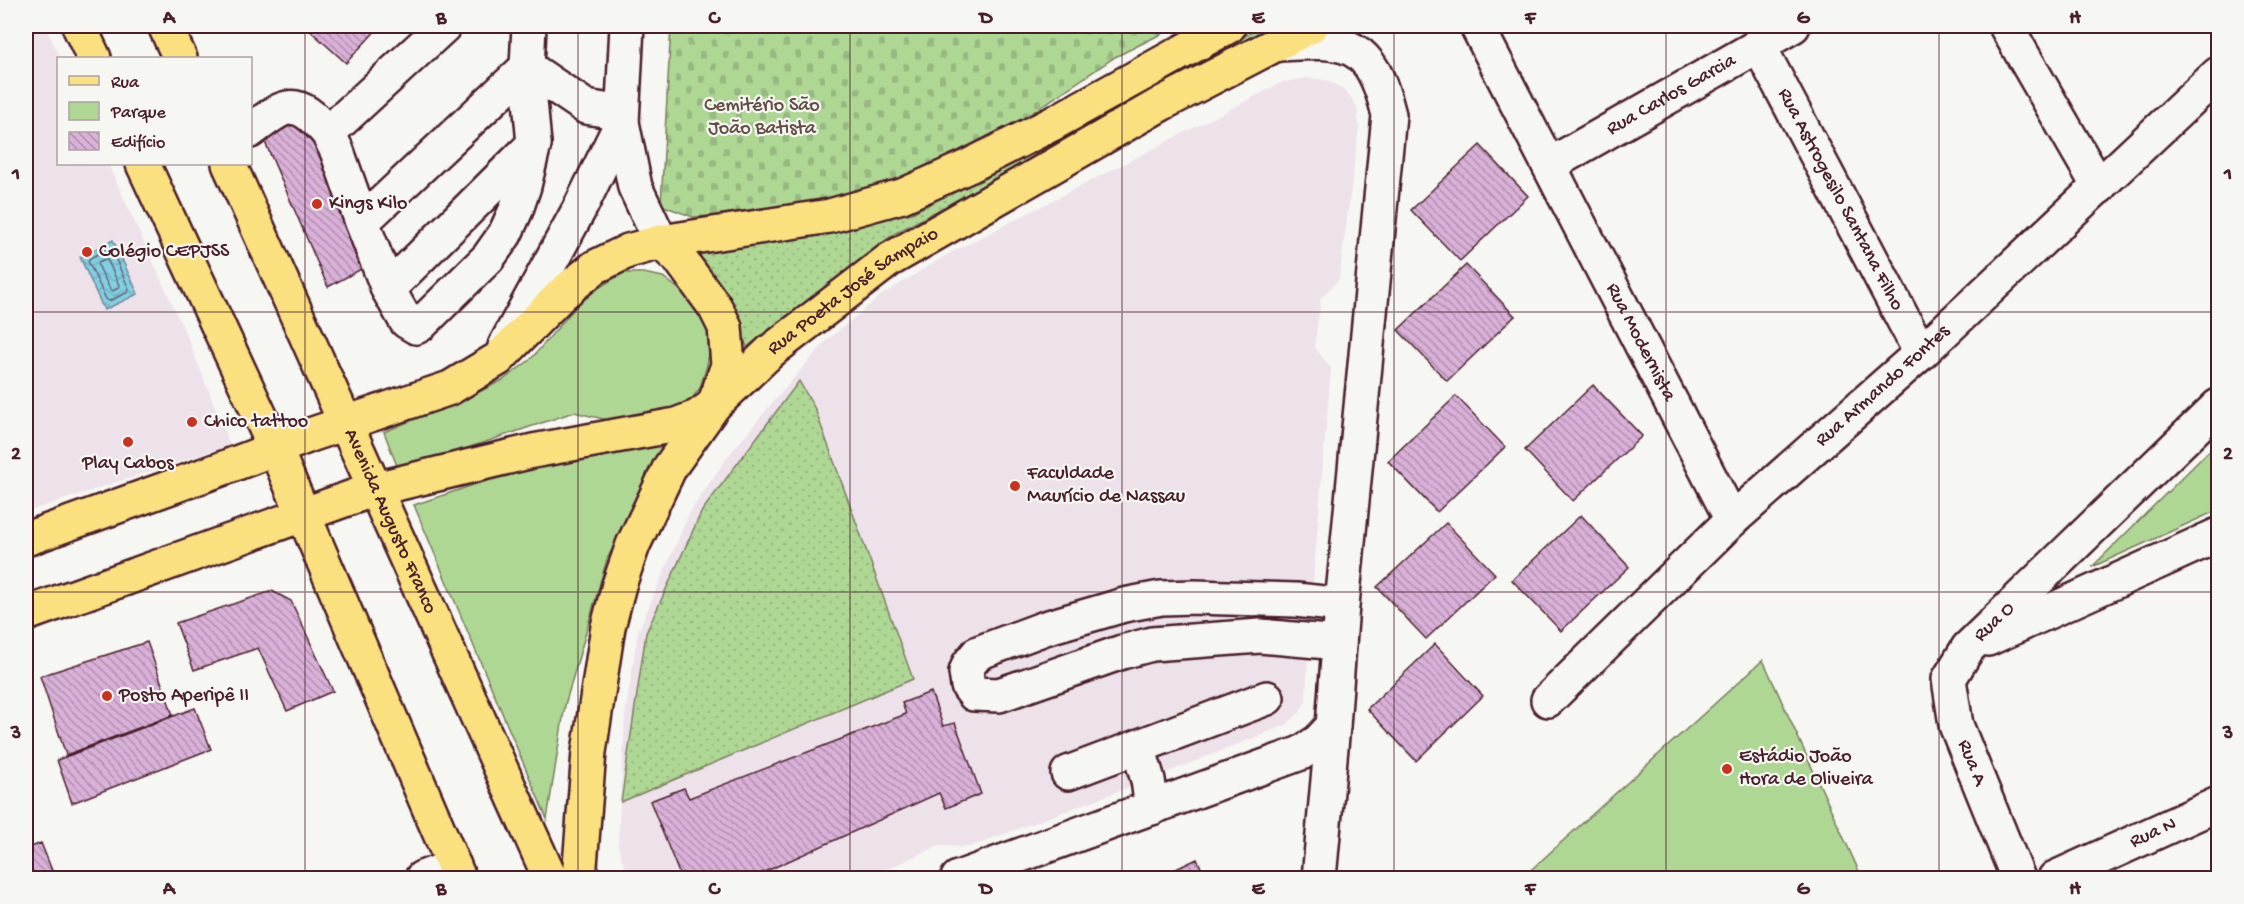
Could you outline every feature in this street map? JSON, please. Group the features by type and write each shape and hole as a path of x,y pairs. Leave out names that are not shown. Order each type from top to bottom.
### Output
{"main road":[{"path":"79,26 94,57"},
{"path":"165,26 180,57"},
{"path":"26,539 275,448 450,388 498,359 561,294 595,267 628,251 661,242 830,216 902,196 969,166 1042,129 1229,26"},
{"name":"Rua Poeta José Sampaio","path":"26,614 375,489 533,451 676,425 697,417 714,405 771,351 889,260 1161,104 1311,26"},
{"path":"143,165 304,513 457,872"},
{"name":"Avenida Augusto Franco","path":"229,165 550,879"},
{"path":"579,879 589,753 608,627 619,585 633,545 670,467 714,405 728,365 725,327 716,307 682,262 661,242"}],"street":[{"path":"328,133 444,26"},
{"path":"252,129 267,118 287,108 298,107 312,115 328,133 337,151 388,289 405,321 416,327 480,267 509,226 524,186 534,144 527,67 529,26"},
{"path":"627,26 622,117 635,187 661,242"},
{"name":"Rua Modernista","path":"1477,26 1732,520"},
{"name":"Rua Carlos Garcia","path":"1549,165 1793,26"},
{"path":"2006,26 2099,187"},
{"path":"1278,44 1322,41 1345,45 1361,57 1376,73 1389,115 1342,605 1319,879"},
{"name":"Rua Astrogesilo Santana Filho","path":"1758,44 1921,353"},
{"path":"362,222 527,67"},
{"path":"527,67 586,107 622,117"},
{"name":"Rua Armando Fontes","path":"1548,700 1732,520 1921,353 2218,74"},
{"path":"498,359 581,206 622,117"},
{"path":"388,289 534,144"},
{"name":"Rua O","path":"1968,648 2218,406"},
{"name":"Rua O","path":"1968,648 2218,535"},
{"path":"1339,643 1260,636 1152,644 1122,652 999,695 974,694 968,686 966,672 978,653 1035,632 1124,605 1152,600 1194,597 1296,600 1342,605"},
{"name":"Rua A","path":"1968,648 1950,679 1956,725 2018,879"},
{"path":"1068,773 1267,698"},
{"path":"958,879 1301,753 1319,741 1333,726"},
{"path":"1138,747 1148,780 1152,808"},
{"name":"Rua N","path":"2055,879 2218,804"},
{"path":"422,879 457,872"}],"shaded area":[{"path":"26,26 45,26 60,57 57,57 57,165 108,165 189,341 230,445 26,512"},
{"name":"Faculdade Maurício de Nassau","path":"1309,78 1329,81 1346,91 1357,107 1359,126 1339,279 1321,298 1314,347 1331,368 1308,640 1306,700 1300,712 1286,725 1148,780 970,847 938,846 866,878 628,878 618,846 625,717 638,632 690,512 726,459 768,408 826,341 882,295 945,256 1283,82"}],"green space":[{"name":"Cemitério São João Batista","path":"671,26 1177,26 1115,57 1011,127 902,177 810,203 727,215 693,217 661,205"},
{"path":"1263,26 1280,26 894,234 747,347 729,303 688,254 912,213"},
{"path":"623,273 643,273 663,277 688,296 706,321 710,346 707,365 700,388 690,401 677,411 616,422 574,412 399,471 384,432 503,380 531,359 585,296"},
{"path":"799,381 815,409 913,679 621,802 646,633 702,511"},
{"path":"2218,442 2218,510 2092,567"},
{"path":"669,444 607,559 565,705 547,819 414,505 533,465 601,448"},
{"name":"Estádio João Hora de Oliveira","path":"1763,660 1862,878 1522,878"}],"water":[{"path":"113,240 138,294 104,310 80,257"}],"building":[{"path":"305,26 380,26 346,63"},
{"name":"Kings Kilo","path":"307,118 369,265 328,287 265,142 283,120"},
{"path":"1480,145 1528,196 1460,261 1411,210"},
{"path":"1466,265 1515,316 1447,381 1398,330"},
{"path":"1593,385 1642,436 1573,501 1525,450"},
{"path":"1456,396 1505,447 1437,512 1388,461"},
{"path":"1581,515 1629,567 1561,631 1512,580"},
{"path":"1446,523 1495,574 1426,639 1377,587"},
{"name":"Posto Aperipê II","path":"272,591 291,601 333,691 287,711 258,648 194,670 176,623"},
{"name":"Posto Aperipê II","path":"147,642 173,715 66,755 40,676"},
{"path":"1435,644 1483,696 1416,761 1367,709"},
{"path":"931,692 943,726 955,723 981,794 946,808 939,793 751,878 681,878 650,801 684,788 689,798 906,714 902,703"},
{"path":"195,708 211,749 72,803 57,760"},
{"path":"41,843 55,878 26,878 26,849"},
{"path":"1197,859 1206,878 1157,878"}],"place":[{"name":"Kings Kilo","path":"317,204"},
{"name":"Colégio CEPJSS","path":"87,252"},
{"name":"Chico tattoo","path":"192,422"},
{"name":"Play Cabos","path":"128,442"},
{"name":"Faculdade Maurício de Nassau","path":"1015,486"},
{"name":"Posto Aperipê II","path":"107,696"},
{"name":"Estádio João Hora de Oliveira","path":"1727,769"}]}
